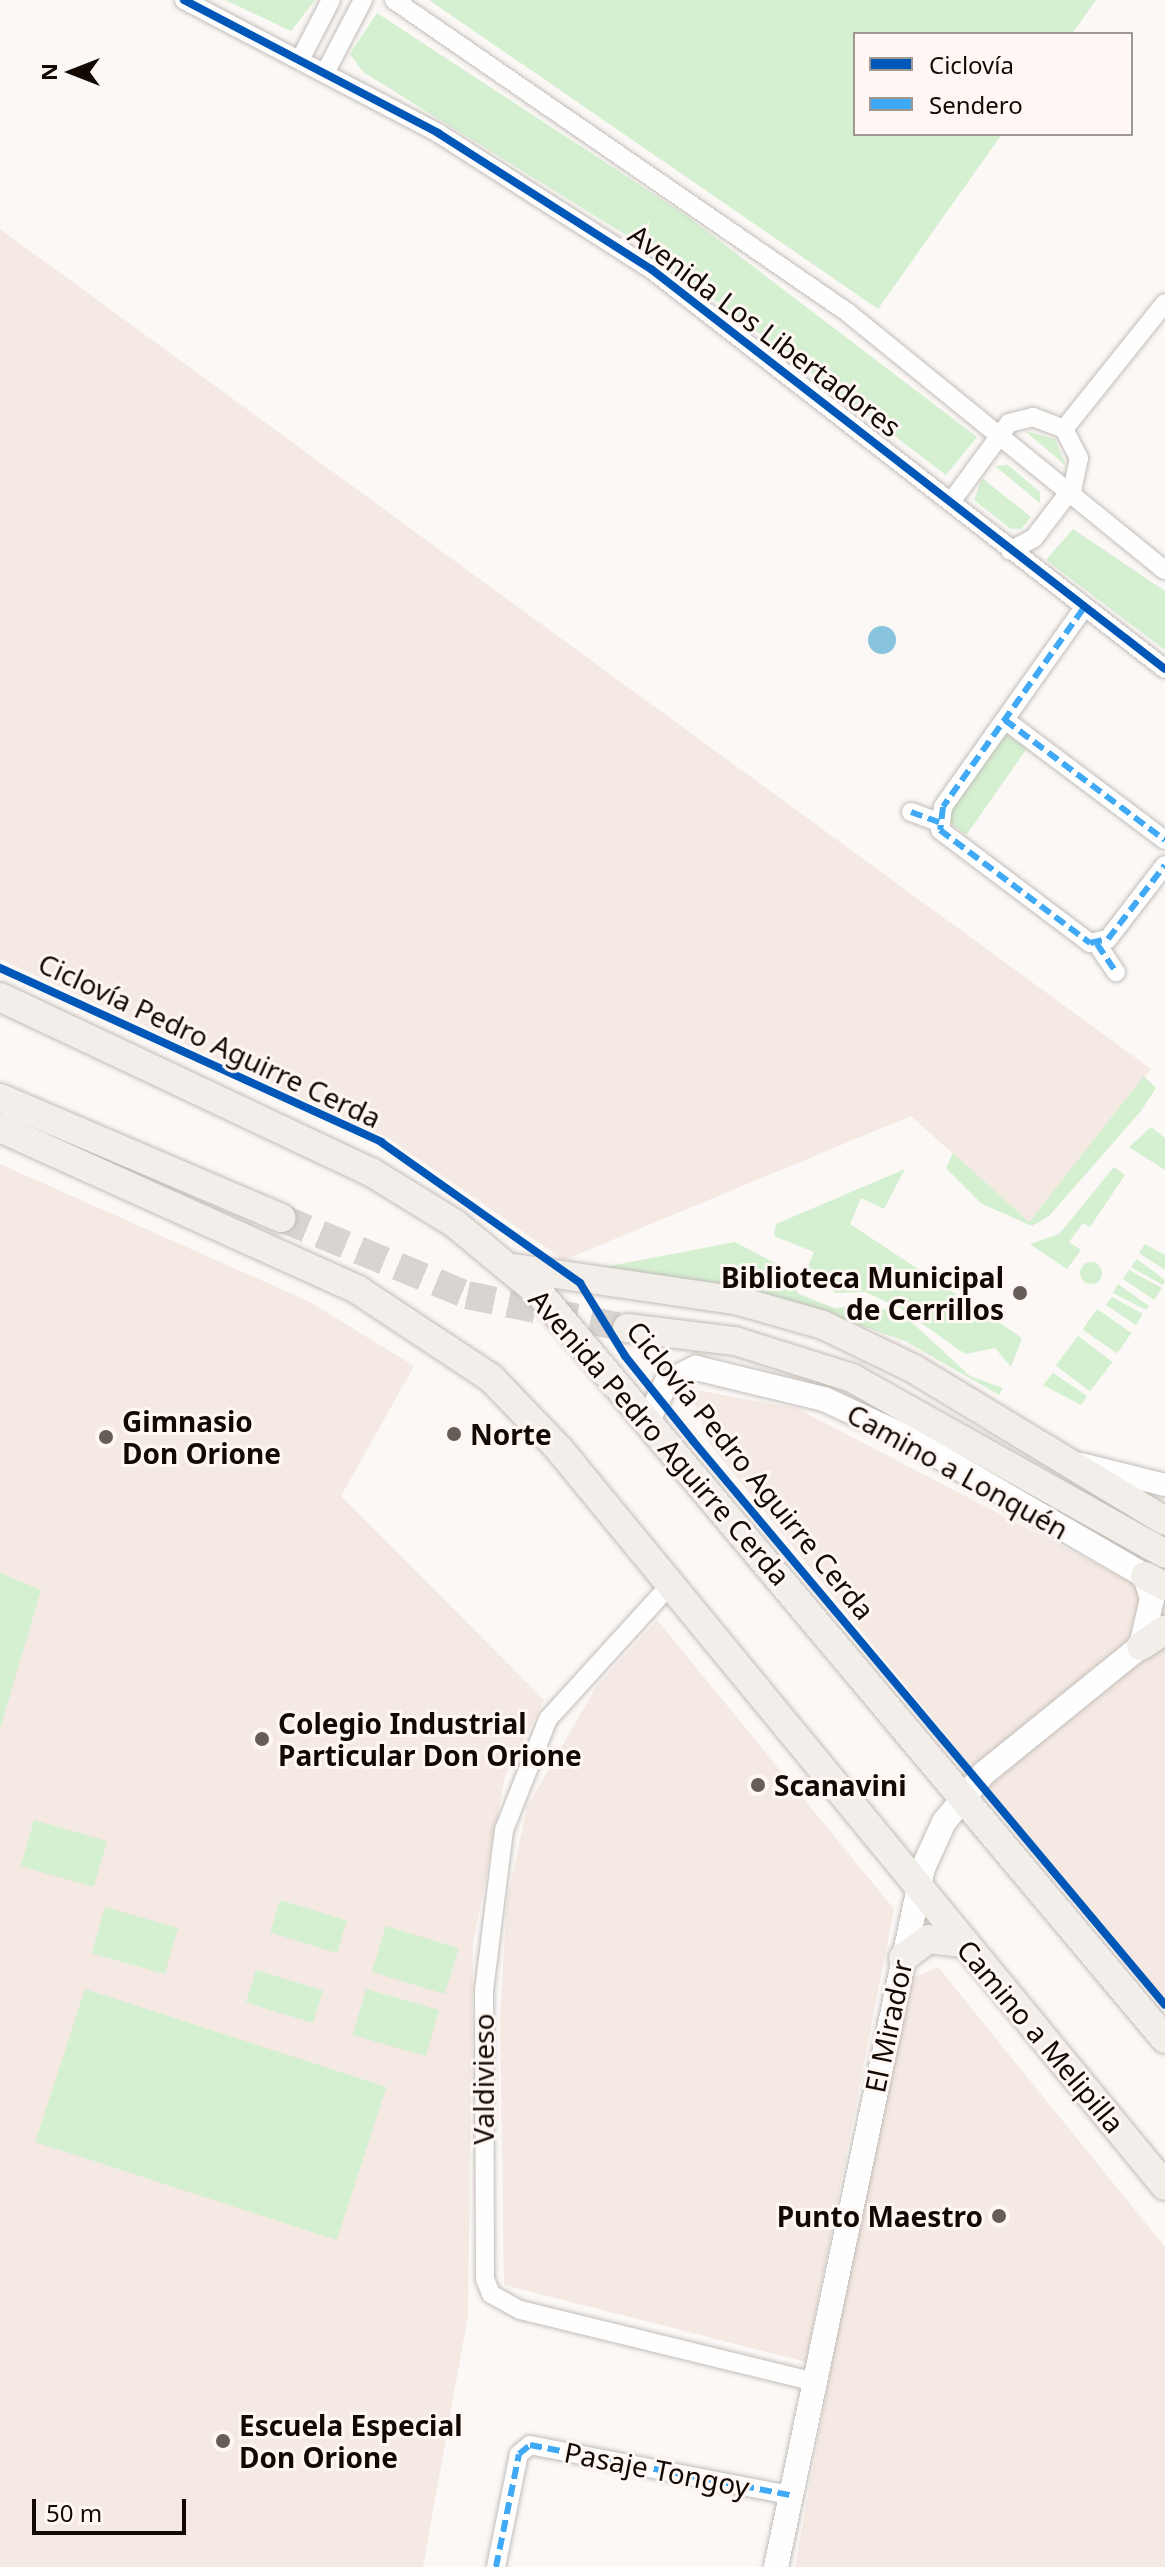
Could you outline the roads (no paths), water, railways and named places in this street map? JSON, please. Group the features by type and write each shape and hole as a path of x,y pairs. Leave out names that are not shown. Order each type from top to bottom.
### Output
{"main road":[{"name":"Avenida Pedro Aguirre Cerda","path":"0,997 347,1158 426,1203 509,1267 573,1327 963,1795"},
{"path":"0,1098 281,1218"},
{"path":"0,1128 424,1327 517,1403 917,1887"},
{"path":"509,1267 795,1315 914,1369 1165,1521"},
{"path":"627,1328 735,1341 852,1378 1165,1554"},
{"name":"Camino a Lonquén","path":"649,1418 666,1383 687,1370 793,1388 902,1435 1155,1581"},
{"name":"El Mirador","path":"776,2567 812,2381 917,1887 963,1795 1153,1638 1155,1581"},
{"path":"963,1795 1165,2039"},
{"name":"Camino a Melipilla","path":"917,1887 1165,2186"},
{"path":"903,1958 928,1939 962,1943"}],"street":[{"name":"Avenida Los Libertadores","path":"184,0 326,71 651,269 951,502 1083,609 1165,669"},
{"path":"301,58 331,0"},
{"path":"326,71 363,0"},
{"name":"Avenida Los Libertadores","path":"394,0 764,252 1165,570"},
{"path":"1064,429 1165,303"},
{"path":"951,502 996,436 1033,417 1064,429 1079,458 1068,496 1034,538 1010,551"},
{"path":"939,822 1005,720 1083,609"},
{"path":"1005,720 1165,840"},
{"path":"911,812 939,822"},
{"path":"939,822 944,836 1097,944 1116,972"},
{"path":"1097,944 1165,865"},
{"path":"1068,1460 1165,1485"},
{"name":"Valdivieso","path":"670,1585 548,1719 504,1830 484,1990 485,2279 491,2294 520,2310 812,2381"},
{"name":"Pasaje Tongoy","path":"496,2567 525,2447 790,2495"}],"water":[{"path":"882,626 892,630 896,640 892,650 882,654 872,650 868,640 872,630"}],"tunnel":[{"path":"281,1218 467,1295 627,1328"}],"place":[{"name":"Biblioteca Municipal de Cerrillos","path":"1020,1293"},
{"name":"Norte","path":"454,1434"},
{"name":"Gimnasio Don Orione","path":"106,1437"},
{"name":"Colegio Industrial Particular Don Orione","path":"262,1739"},
{"name":"Scanavini","path":"758,1785"},
{"name":"Punto Maestro","path":"999,2216"},
{"name":"Escuela Especial Don Orione","path":"223,2441"}]}
